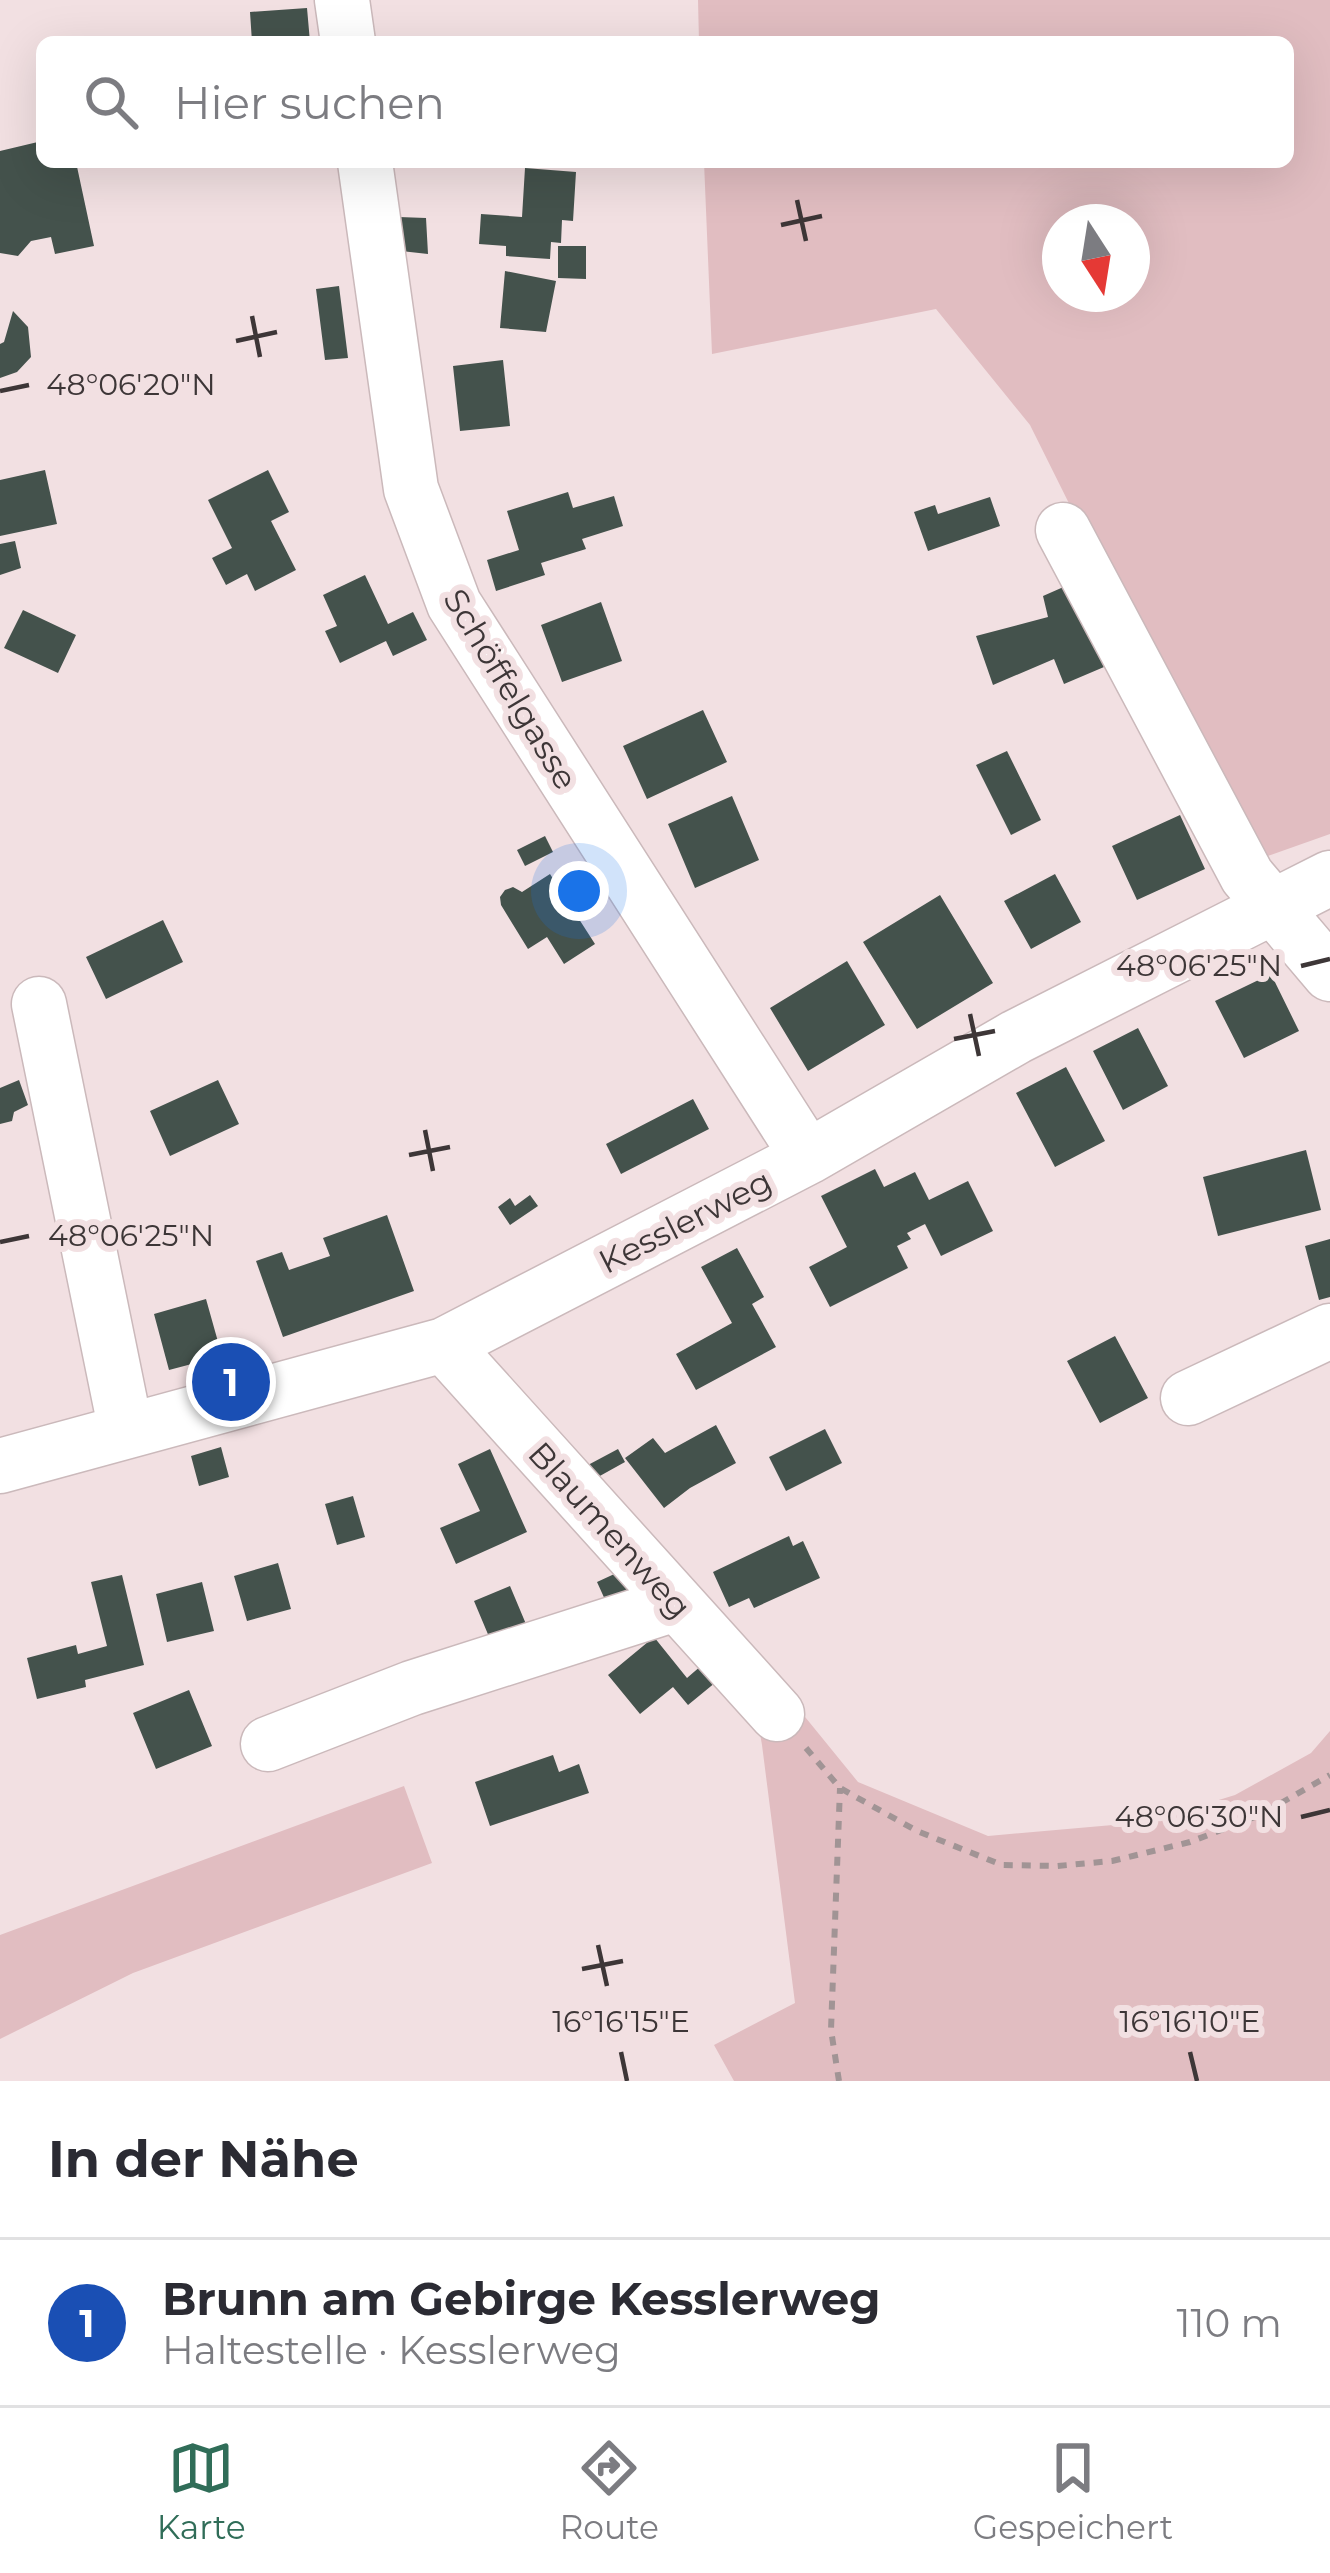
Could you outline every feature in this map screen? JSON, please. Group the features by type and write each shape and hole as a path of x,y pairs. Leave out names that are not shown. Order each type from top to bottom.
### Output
{"street":[{"path":"342,0 347,36"},
{"name":"Schöffelgasse","path":"366,168 411,488 454,604 808,1157"},
{"path":"1063,530 1247,876 1330,974"},
{"name":"Kesslerweg","path":"0,1466 444,1345 808,1157 1016,1037 1330,878"},
{"path":"39,1004 126,1431"},
{"path":"1189,1399 1330,1330"},
{"name":"Blaumenweg","path":"444,1345 778,1714"},
{"path":"268,1744 412,1688 675,1604"}],"path":[{"path":"778,1714 840,1788 917,1831 1002,1864 1112,1861 1190,1842 1260,1815 1330,1775"},
{"path":"839,2081 831,2030 840,1788"}],"shaded area":[{"path":"698,0 1330,0 1330,834 1248,863 1030,425 936,309 712,354 704,168 1294,168 1294,36 699,36"},
{"path":"744,1642 858,1782 988,1836 1147,1822 1235,1795 1311,1753 1330,1731 1330,2081 734,2081 714,2045 795,2003"},
{"path":"404,1786 432,1863 133,1973 0,2039 0,1935"}],"building":[{"path":"307,8 309,36 252,36 250,12"},
{"path":"36,142 36,168 77,168 94,246 55,254 51,237 31,241 18,256 0,253 0,151"},
{"path":"525,168 576,172 573,221 562,220 561,243 551,242 550,259 506,256 506,246 479,244 481,214 522,217"},
{"path":"399,217 426,218 428,254 401,251"},
{"path":"558,246 586,246 586,279 558,278"},
{"path":"505,271 556,281 546,332 500,328"},
{"path":"339,286 348,358 325,360 316,289"},
{"path":"13,311 28,327 31,357 17,372 0,378 0,344"},
{"path":"503,360 510,426 460,431 453,366"},
{"path":"45,470 57,524 0,536 0,480"},
{"path":"268,470 289,512 271,521 296,570 255,591 247,574 226,585 212,558 232,548 208,500"},
{"path":"568,492 573,508 614,496 623,526 582,539 586,549 541,563 545,575 496,591 487,560 519,550 507,511"},
{"path":"990,497 1000,526 928,551 914,512 935,505 938,514"},
{"path":"15,541 21,568 0,575 0,544"},
{"path":"365,575 388,624 413,612 427,640 393,656 386,641 340,663 325,631 337,626 323,595"},
{"path":"1068,585 1104,667 1064,684 1054,659 993,685 976,636 1048,617 1043,596"},
{"path":"601,602 622,661 562,682 541,625"},
{"path":"23,610 76,635 58,673 4,648"},
{"path":"703,710 727,762 647,799 623,746"},
{"path":"1007,751 1041,820 1011,835 976,765"},
{"path":"732,796 759,860 695,888 668,824"},
{"path":"1180,815 1205,869 1137,900 1112,846"},
{"path":"545,836 553,852 525,866 517,850"},
{"path":"550,874 595,944 564,964 547,937 528,949 501,905 505,890 513,887 522,892"},
{"path":"1055,874 1081,922 1031,949 1004,901"},
{"path":"940,895 993,983 917,1029 863,942"},
{"path":"163,920 183,962 106,999 86,957"},
{"path":"847,961 885,1025 808,1071 770,1008"},
{"path":"1271,974 1299,1031 1244,1058 1215,1001"},
{"path":"1138,1028 1168,1086 1123,1110 1093,1051"},
{"path":"1066,1067 1105,1141 1055,1167 1016,1093"},
{"path":"19,1080 28,1105 14,1112 12,1121 0,1124 0,1088"},
{"path":"218,1080 239,1124 170,1156 150,1111"},
{"path":"693,1099 709,1129 621,1174 606,1144"},
{"path":"1306,1150 1321,1210 1218,1236 1203,1177"},
{"path":"875,1169 884,1187 915,1172 929,1200 968,1181 993,1231 941,1256 925,1224 907,1233 911,1239 897,1246 908,1268 830,1307 809,1267 847,1247 821,1196"},
{"path":"530,1195 538,1206 510,1225 498,1207 510,1198 515,1206"},
{"path":"387,1215 414,1291 283,1337 256,1261 282,1252 289,1270 330,1256 323,1238"},
{"path":"1330,1239 1330,1297 1319,1300 1305,1246"},
{"path":"737,1248 764,1297 752,1304 776,1347 696,1390 676,1354 732,1323 701,1267"},
{"path":"206,1299 222,1356 169,1370 154,1314"},
{"path":"1115,1336 1148,1398 1100,1423 1067,1361"},
{"path":"716,1425 736,1463 664,1508 625,1458 653,1438 665,1453"},
{"path":"825,1429 842,1463 786,1491 769,1457"},
{"path":"221,1447 229,1477 199,1486 191,1456"},
{"path":"490,1449 527,1532 456,1564 440,1528 480,1511 458,1464"},
{"path":"618,1449 625,1462 598,1477 588,1465"},
{"path":"353,1496 365,1537 337,1545 325,1504"},
{"path":"789,1536 793,1546 803,1541 820,1578 754,1608 749,1598 729,1607 713,1572"},
{"path":"278,1563 291,1609 247,1621 234,1576"},
{"path":"623,1570 634,1588 612,1615 597,1582"},
{"path":"122,1575 144,1665 37,1699 27,1658 76,1645 78,1654 107,1646 91,1582"},
{"path":"202,1582 214,1631 167,1642 156,1594"},
{"path":"510,1586 531,1636 495,1651 474,1601"},
{"path":"654,1637 687,1678 702,1665 716,1682 688,1705 673,1687 640,1714 608,1675"},
{"path":"189,1690 212,1746 156,1769 133,1713"},
{"path":"553,1755 559,1772 579,1764 589,1793 490,1826 475,1782"}],"place":[{"name":"Brunn am Gebirge Kesslerweg","path":"231,1382"}]}
